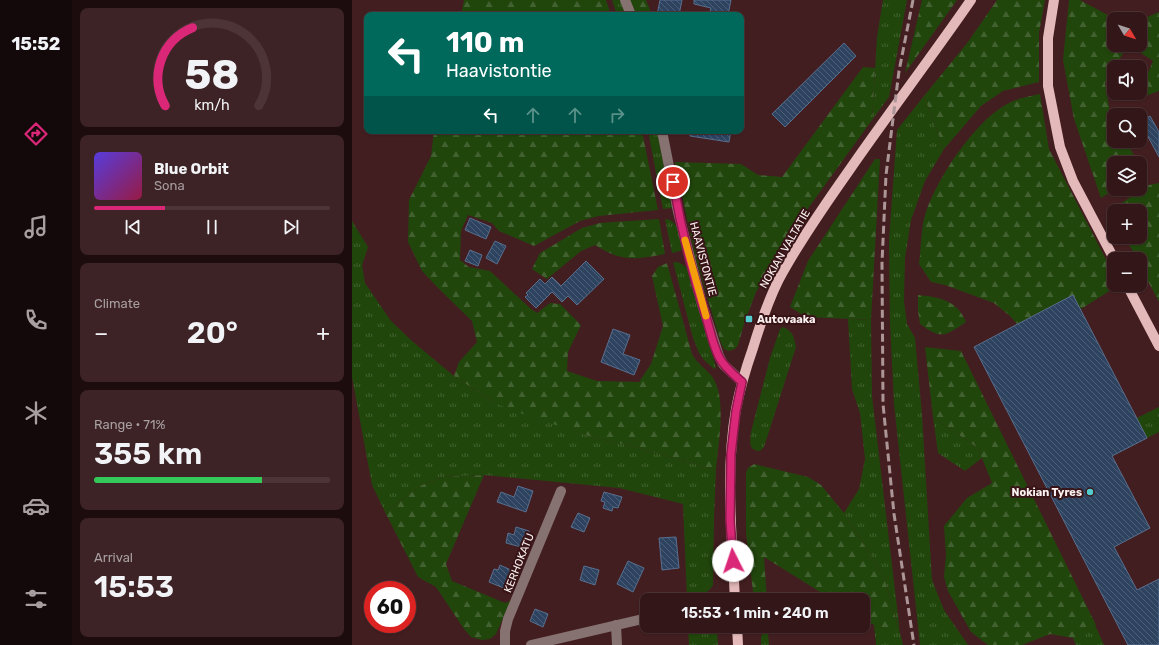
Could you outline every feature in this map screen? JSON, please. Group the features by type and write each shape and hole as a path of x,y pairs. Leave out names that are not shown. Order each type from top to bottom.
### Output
{"main road":[{"name":"NOKIAN VALTATIE","path":"735,593 730,520 731,454 736,411 742,382 769,302 779,280 798,247 829,198 882,123 929,61 971,0"},
{"path":"1054,0 1048,38 1048,86 1060,147 1073,181 1110,252"},
{"path":"1132,292 1159,346"},
{"path":"737,633 738,645"}],"street":[{"path":"625,0 630,12"},
{"name":"HAAVISTONTIE","path":"663,134 678,212 702,304 723,364 742,382"},
{"name":"KERHOKATU","path":"505,645 505,631 508,619 561,491"},
{"path":"531,645 640,620"},
{"path":"616,625 617,645"}],"green space":[{"path":"464,0 606,0 610,12 462,12"},
{"path":"612,0 620,0 625,12 616,12"},
{"path":"630,0 646,0 651,12 635,12"},
{"path":"883,0 907,0 889,97 872,120 877,37"},
{"path":"922,0 957,0 905,73"},
{"path":"997,0 1045,0 1039,33 1039,82 1003,91 981,106 944,149 924,96 968,42"},
{"path":"1069,0 1080,0 1107,15 1107,52 1124,52 1119,60 1107,60 1107,80 1105,83 1109,108 1107,108 1107,148 1130,148 1134,156 1107,156 1107,194 1101,198 1074,119 1063,60"},
{"path":"1159,12 1159,91 1147,95 1147,75 1153,61 1140,52 1147,52 1147,17"},
{"path":"863,67 875,68 872,120 804,214 756,292 738,345 735,349 729,351 724,349 695,256 675,162 741,164 758,175 782,177"},
{"path":"1040,94 1049,149 1107,261 1108,292 1081,309 1073,295 1017,324 994,303 945,285 931,282 919,264 924,218 932,198 950,165 974,132 988,118 1002,107 1019,99"},
{"path":"924,96 944,149 925,181 911,220 905,258 904,301 907,324 915,338 922,415 932,580 944,610 968,645 920,645 894,404 890,323 889,240 897,130"},
{"path":"434,134 643,134 658,210 599,216 580,221 534,246 499,231 492,223 468,215 461,231 460,260 469,267 490,271 537,313 550,303 560,304 581,325 568,352 567,371 597,381 639,382 651,364 663,326 652,276 658,267 667,263 692,354 713,378 720,398 720,435 716,470 632,446 592,437 520,413 495,403 454,376 459,362 477,342 472,321 422,271 408,242 409,200 431,156"},
{"path":"649,134 658,134 672,208 663,209"},
{"path":"875,159 880,159 871,320 806,317 790,307 808,261"},
{"path":"1159,183 1159,302 1147,279 1147,252 1133,252 1129,244 1147,244 1147,204 1120,204 1132,196 1147,196 1147,186"},
{"path":"659,219 665,254 645,258 628,258 604,251 595,245 581,251 547,279 532,269 540,253 582,228 600,223"},
{"path":"665,219 673,222 678,230 682,249 680,251 672,253"},
{"path":"352,221 368,247 362,265 365,283 391,321 412,341 454,376 495,403 592,437 632,446 716,470 713,585 704,593 687,593 683,504 619,488 484,475 443,477 422,485 385,512 372,485 352,377"},
{"path":"673,262 682,264 689,271 716,368 714,369 703,359 693,338"},
{"path":"918,295 933,297 952,304 958,309 966,322 948,333 943,334 927,329 920,324"},
{"path":"848,319 871,320 872,396 900,631 884,577 844,513 859,489 865,459 860,413 852,389"},
{"path":"783,327 789,330 795,340 796,347 764,447 760,451 756,451 751,445 751,432 770,358 780,329"},
{"path":"925,347 961,351 1096,625 1073,638 1050,634 1022,645 988,645 971,632 948,591 944,577 946,555 944,526 967,498 992,483 978,448 933,417"},
{"path":"1159,407 1159,432 1147,438 1137,418"},
{"path":"933,417 978,448 982,458 965,471 938,453"},
{"path":"754,464 808,477 821,485 844,513 884,577 900,633 870,623 870,593 822,593 764,557 767,593 753,593 746,533 746,473 748,468"},
{"path":"484,475 446,564 452,581 505,603 511,600 496,634 490,639 482,640 471,637 436,587 418,577 385,512 422,485 443,477"},
{"path":"874,625 900,632 903,645 876,645"},
{"path":"1095,625 1104,645 1076,645 1073,638"},
{"path":"688,633 717,633 718,645 689,645"},
{"path":"763,633 768,633 769,645 761,645 761,637"}],"building":[{"path":"660,0 682,0 680,12 658,12"},
{"path":"694,0 731,0 729,12 710,12 711,8 694,4"},
{"path":"844,43 856,56 785,127 772,114"},
{"path":"1150,116 1159,132 1159,157 1147,135 1147,118"},
{"path":"690,134 730,134 729,142 690,136"},
{"path":"470,218 491,227 486,239 465,230"},
{"path":"495,241 506,246 497,264 486,258"},
{"path":"470,250 482,255 478,266 465,261"},
{"path":"586,261 604,279 577,305 568,296 562,302 552,292 536,308 525,297 528,295 526,293 540,279 545,284 552,277 561,286"},
{"name":"Nokian Tyres","path":"1073,295 1147,438 1112,456 1150,528 1114,547 1137,590 1159,579 1159,645 1128,645 974,347"},
{"path":"613,329 630,335 623,354 640,360 634,375 601,362"},
{"path":"518,486 533,491 526,512 497,502 501,492 514,497"},
{"path":"604,492 622,497 618,508 613,507 612,511 603,508 605,502 601,501"},
{"path":"578,513 590,518 584,532 571,527"},
{"path":"516,527 529,531 525,548 506,543 508,533 514,535"},
{"path":"676,537 679,568 662,570 659,538"},
{"path":"628,561 644,568 633,592 617,584"},
{"path":"500,565 513,571 506,589 489,582 494,569 498,570"},
{"path":"584,566 599,570 595,585 580,580"},
{"path":"535,609 548,614 543,627 530,621"}],"railway":[{"path":"913,0 899,71 886,175 882,263 883,404 894,514 914,645"}],"slow traffic":[{"path":"685,240 706,316"}],"place":[{"name":"Autovaaka","path":"749,319"},
{"name":"Nokian Tyres","path":"1090,492"}],"route":[{"path":"673,182 678,212 689,255 702,304 719,356 723,364 742,382 736,411 731,454 730,520 733,561"}]}
